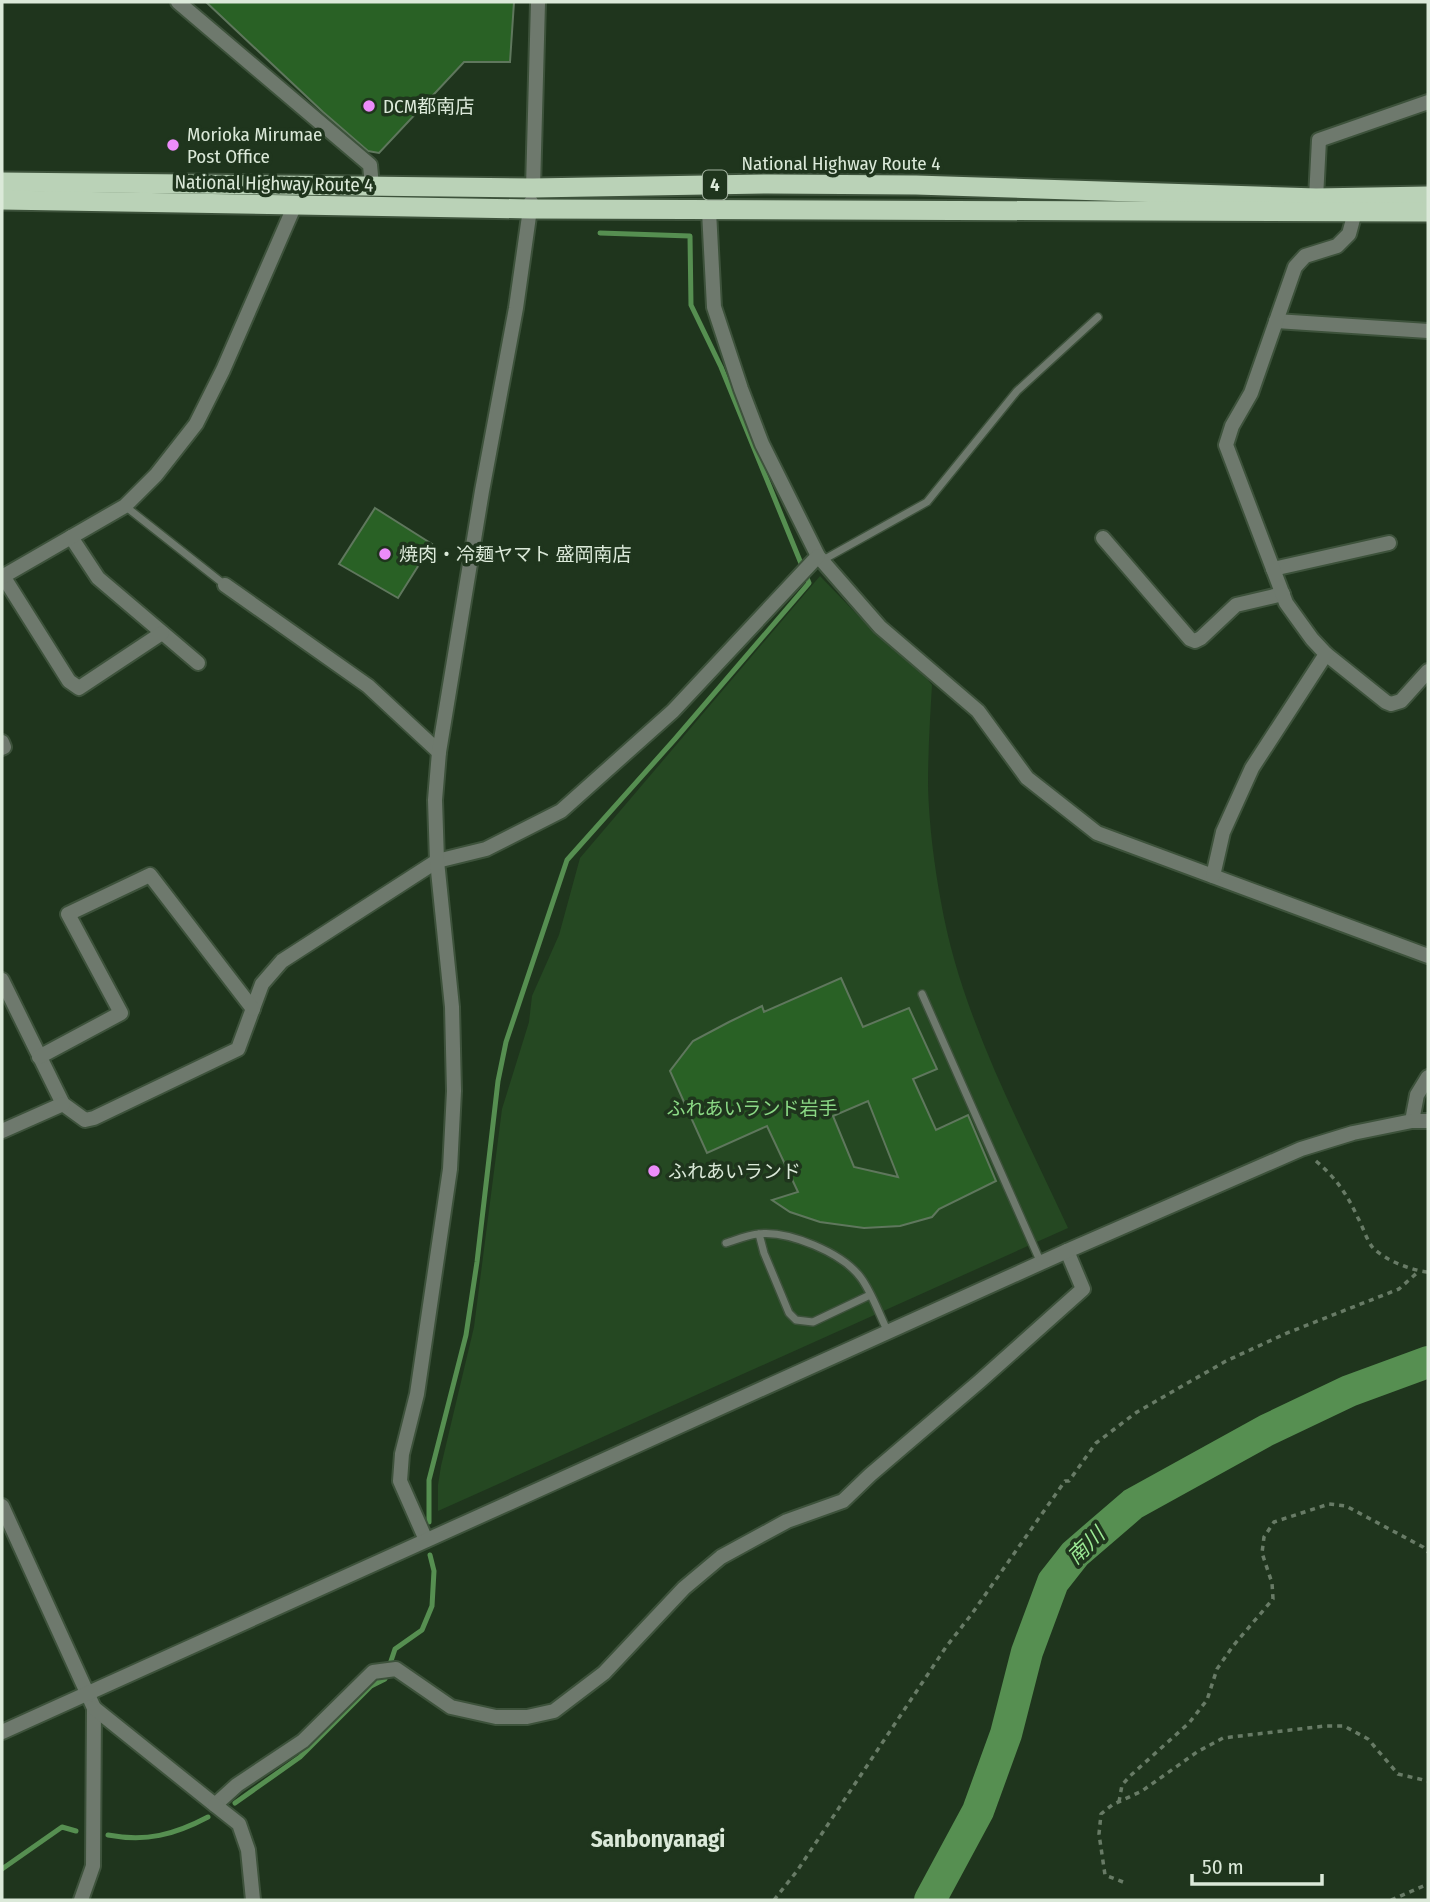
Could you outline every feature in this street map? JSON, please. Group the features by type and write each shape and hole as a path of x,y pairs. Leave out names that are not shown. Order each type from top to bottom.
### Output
{"highway":[{"name":"National Highway Route 4","path":"2,182 533,188 769,184 916,185 1316,198 1428,196"},
{"name":"National Highway Route 4","path":"2,200 294,207 709,211 1428,212"}],"street":[{"path":"178,2 370,165 372,186"},
{"path":"426,1540 400,1481 402,1454 416,1394 450,1169 454,1091 452,1007 437,861 435,800 439,752 531,209 538,2"},
{"path":"1316,198 1319,140 1428,102"},
{"path":"162,633 79,688 69,681 2,577 125,506 156,475 196,424 223,370 294,207"},
{"path":"709,211 715,306 737,378 762,444 818,559 880,627 978,711 1027,778 1097,833 1428,956"},
{"path":"1355,212 1349,234 1337,246 1305,256 1295,267 1251,393 1232,426 1226,445 1286,603 1312,639 1326,654 1391,704 1401,701 1428,671"},
{"path":"1276,321 1428,331"},
{"path":"71,537 98,578 198,663"},
{"path":"1103,538 1195,641 1236,605 1283,594"},
{"path":"1273,569 1389,543"},
{"path":"2,980 63,1104 85,1120 238,1049 262,984 282,961 437,861 486,849 561,811 673,710 818,559"},
{"path":"225,585 368,686 439,752"},
{"path":"1213,876 1223,832 1252,768 1326,654"},
{"path":"2,742 2,748"},
{"path":"40,1057 121,1013 68,914 150,875 253,1009"},
{"path":"1412,1121 1416,1095 1428,1077"},
{"path":"2,1131 63,1104"},
{"path":"2,1732 1067,1251 1301,1149 1353,1133 1412,1121 1428,1121"},
{"path":"215,1805 237,1785 303,1741 373,1672 396,1669 451,1707 496,1717 554,1712 604,1673 684,1588 722,1557 787,1521 843,1502 870,1475 1083,1289 1067,1251"},
{"path":"2,1506 94,1708 93,1866 81,1900"},
{"path":"94,1708 239,1824 248,1850 253,1900"}],"lane":[{"path":"818,559 926,502 1017,391 1098,317"},
{"path":"125,506 225,585"},
{"path":"922,994 1041,1263"},
{"path":"760,1234 764,1253 789,1313 796,1320 813,1322 870,1295"},
{"path":"726,1243 760,1234 795,1239 841,1259 861,1277 888,1332"}],"path":[{"path":"1301,1149 1334,1176 1372,1246 1392,1261 1428,1272"},
{"path":"774,1900 797,1871 946,1647 1065,1481 1069,1480 1096,1444 1137,1412 1226,1361 1287,1333 1399,1289 1419,1271"},
{"path":"1119,1802 1122,1785 1189,1723 1207,1700 1217,1669 1273,1599 1272,1583 1262,1553 1264,1537 1274,1522 1329,1504 1346,1506 1428,1552"},
{"path":"1124,1882 1105,1875 1100,1834 1101,1814 1142,1791 1196,1752 1223,1738 1344,1726 1368,1739 1398,1774 1428,1781"},
{"path":"1391,1900 1428,1884"}],"green space":[{"name":"ふれあいランド岩手","path":"820,576 876,634 932,685 929,815 936,873 950,945 977,1028 994,1069 1068,1228 438,1511 441,1466 474,1327 502,1109 529,1022 532,996 559,935 580,858"}],"building":[{"name":"DCM都南店","path":"206,2 514,2 510,62 464,62 379,153 368,151"},
{"name":"焼肉・冷麺ヤマト 盛岡南店","path":"375,508 432,544 398,598 339,564"},
{"path":"841,978 863,1027 909,1008 937,1069 913,1079 936,1130 968,1115 996,1181 939,1209 932,1217 900,1226 864,1228 820,1222 790,1212 772,1200 798,1192 767,1126 707,1153 670,1071 693,1041 762,1006 764,1012","holes":["868,1101 898,1177 854,1167 833,1116"]}],"waterway":[{"path":"429,1522 429,1480 466,1335 498,1081 506,1042 567,860 809,583 721,367 691,305 690,236 600,233"},
{"name":"南川","path":"930,1900 978,1811 1006,1734 1027,1652 1053,1582 1075,1554 1133,1504 1267,1430 1349,1391 1428,1362"},
{"path":"235,1803 300,1757 371,1686 385,1679 395,1649 422,1630 432,1606 434,1571 430,1555"},
{"path":"108,1835 135,1838 160,1835 208,1817"},
{"path":"2,1869 62,1827 76,1831"}],"place":[{"name":"DCM都南店","path":"369,106"},
{"name":"Morioka Mirumae Post Office","path":"173,145"},
{"name":"焼肉・冷麺ヤマト 盛岡南店","path":"385,554"},
{"name":"ふれあいランド","path":"654,1171"}],"district":[{"name":"Sanbonyanagi","path":"658,1839"}]}
